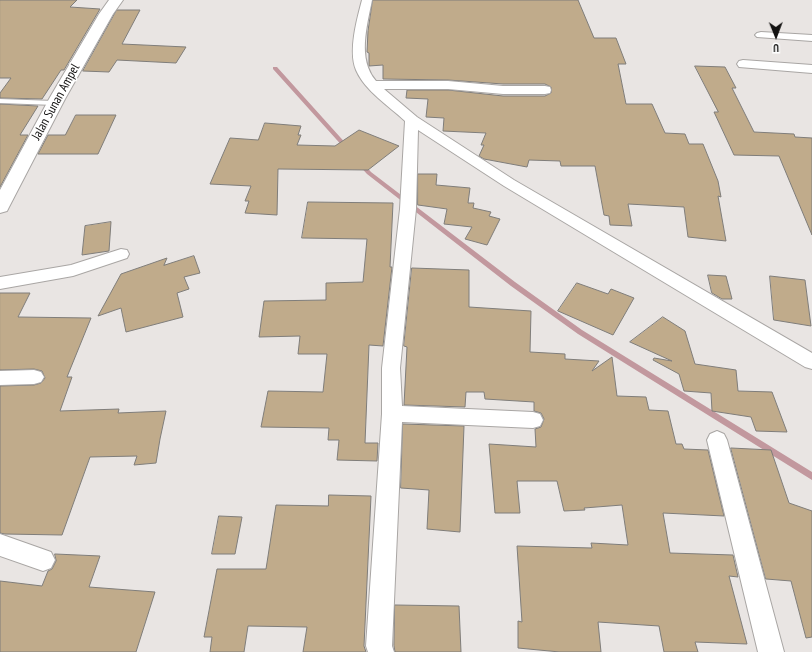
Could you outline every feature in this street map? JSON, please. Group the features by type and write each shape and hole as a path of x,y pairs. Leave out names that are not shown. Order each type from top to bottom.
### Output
{"main road":[{"name":"Jalan Sunan Ampel","path":"0,207 54,104 106,14 116,0"}],"street":[{"path":"367,0 360,36 361,68 366,77 374,85 411,133 509,183 812,362"},
{"path":"761,35 812,38"},
{"path":"743,64 812,69"},
{"path":"374,85 448,85 496,90 545,90"},
{"path":"381,652 379,646 392,414 391,368 408,202 411,133"},
{"path":"0,283 80,268 121,254"},
{"path":"0,378 34,377"},
{"path":"392,414 533,420"},
{"path":"717,440 771,652"},
{"path":"0,545 43,560"}],"lane":[{"path":"0,101 54,104"}],"building":[{"path":"0,0 77,0 70,7 100,9 64,70 61,70 42,99 0,98 0,93 11,78 0,78"},
{"path":"373,0 578,0 594,38 616,38 626,64 618,64 626,104 652,104 665,133 685,134 689,144 703,144 718,181 721,197 718,196 726,241 688,237 684,207 628,204 632,226 610,225 609,216 604,215 595,166 561,166 560,161 529,160 527,167 484,159 479,156 484,145 481,145 486,133 443,131 444,118 426,117 428,99 406,98 407,90 448,90 503,96 545,96 551,93 551,87 545,84 503,84 448,80 383,79 383,65 369,66 369,53 367,52 368,31"},
{"path":"117,10 140,10 122,44 186,47 176,63 117,60 109,72 83,71"},
{"path":"695,66 725,67 736,88 732,88 754,132 794,134 795,137 812,138 812,235 779,156 734,155 714,112 718,112"},
{"path":"0,104 38,106 20,135 28,135 0,187"},
{"path":"76,115 116,115 98,154 38,154 48,135 65,135"},
{"path":"265,123 301,126 298,135 301,135 297,145 335,146 359,130 399,146 368,170 278,169 277,215 245,213 249,201 245,201 251,186 210,184 230,138 258,140"},
{"path":"418,174 437,174 436,185 470,188 468,203 474,203 473,208 491,212 489,216 500,219 487,245 465,239 472,227 444,224 447,209 418,205"},
{"path":"308,202 393,203 390,267 392,267 383,346 369,345 365,443 378,443 377,461 337,460 339,440 328,440 329,428 261,427 268,391 323,392 327,354 298,354 300,336 259,337 264,301 326,300 326,283 363,282 367,239 302,238"},
{"path":"111,222 109,251 82,255 85,226"},
{"path":"194,256 200,273 184,277 189,289 177,293 183,317 126,332 121,308 98,316 121,274 167,258 164,265"},
{"path":"412,268 469,270 469,307 531,311 530,352 565,354 565,359 599,361 592,371 612,357 617,396 646,397 649,410 668,411 676,444 682,444 684,449 708,450 724,516 663,513 670,553 733,555 738,577 729,576 747,644 695,642 698,652 664,652 659,626 598,622 601,652 560,652 518,648 518,621 522,622 517,546 592,548 591,543 628,545 622,505 564,511 557,481 517,481 520,513 495,513 489,444 536,447 535,429 541,427 544,419 541,413 534,411 534,402 485,399 484,392 466,392 465,407 404,405 407,347 404,346"},
{"path":"708,275 726,276 732,299 722,299 712,293"},
{"path":"770,276 805,280 811,326 774,320"},
{"path":"577,283 608,294 611,289 634,298 613,335 558,311"},
{"path":"0,293 30,293 18,317 91,318 67,377 72,377 60,411 119,409 118,413 166,411 156,463 134,465 137,456 90,457 62,535 0,533 0,386 34,385 41,383 45,378 42,371 34,369 0,370"},
{"path":"663,317 685,331 695,364 736,370 738,391 772,392 787,432 756,431 751,417 712,411 711,393 684,391 679,374 653,360 654,358 672,361 630,342"},
{"path":"403,424 464,426 460,532 427,529 429,490 401,488"},
{"path":"731,448 771,450 789,503 812,511 812,637 806,638 791,581 766,579"},
{"path":"329,495 371,496 364,646 366,652 303,652 307,627 248,626 244,652 210,652 212,637 204,637 217,569 266,569 276,505 328,506"},
{"path":"219,516 242,517 235,554 212,554"},
{"path":"55,554 100,556 89,587 155,592 136,652 0,652 0,581 42,586 48,571 52,569 56,561"},
{"path":"395,605 459,606 461,652 395,652"}],"waterway":[{"path":"275,68 347,148"},
{"path":"360,163 369,173 513,284 580,332 812,476"}]}
